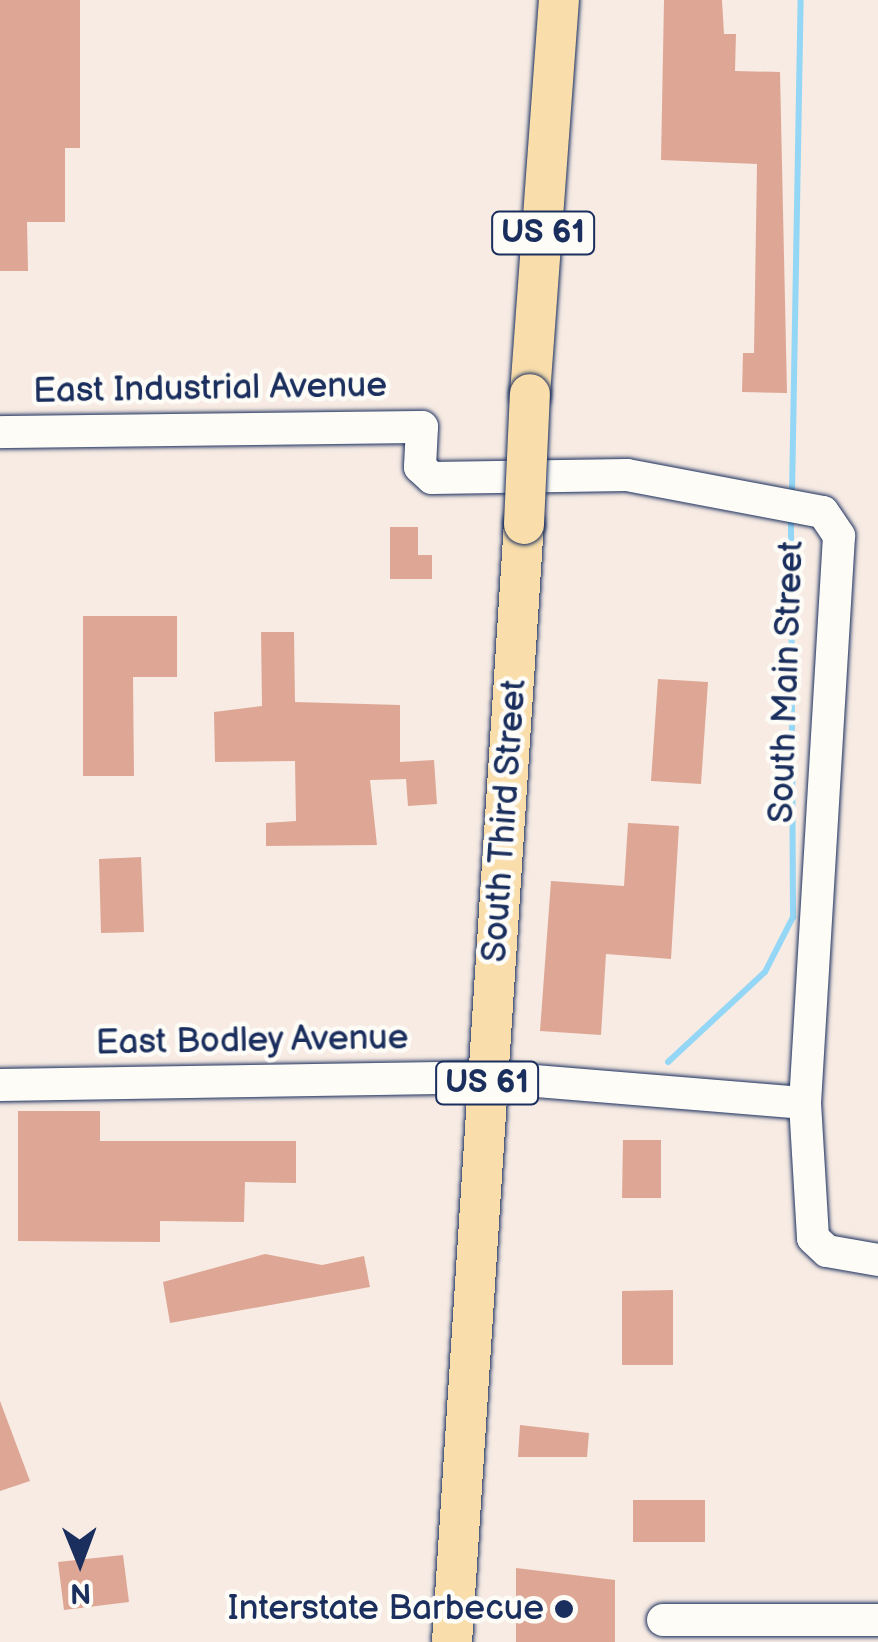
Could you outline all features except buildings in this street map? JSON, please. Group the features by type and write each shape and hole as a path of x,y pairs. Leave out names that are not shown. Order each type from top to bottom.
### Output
{"main road":[{"name":"South Third Street","path":"452,1642 530,394 559,0"}],"street":[{"name":"East Industrial Avenue","path":"0,432 422,427"},
{"name":"South Main Street","path":"422,427 420,466 432,478 627,475 812,510 839,536 805,1103 813,1238 828,1251 878,1260"},
{"name":"East Bodley Avenue","path":"0,1085 487,1078 805,1103"},
{"path":"663,1620 878,1620"}],"waterway":[{"path":"792,494 801,0"},
{"path":"668,1062 765,972 793,917 791,516"}],"place":[{"name":"Interstate Barbecue","path":"564,1609"}]}
